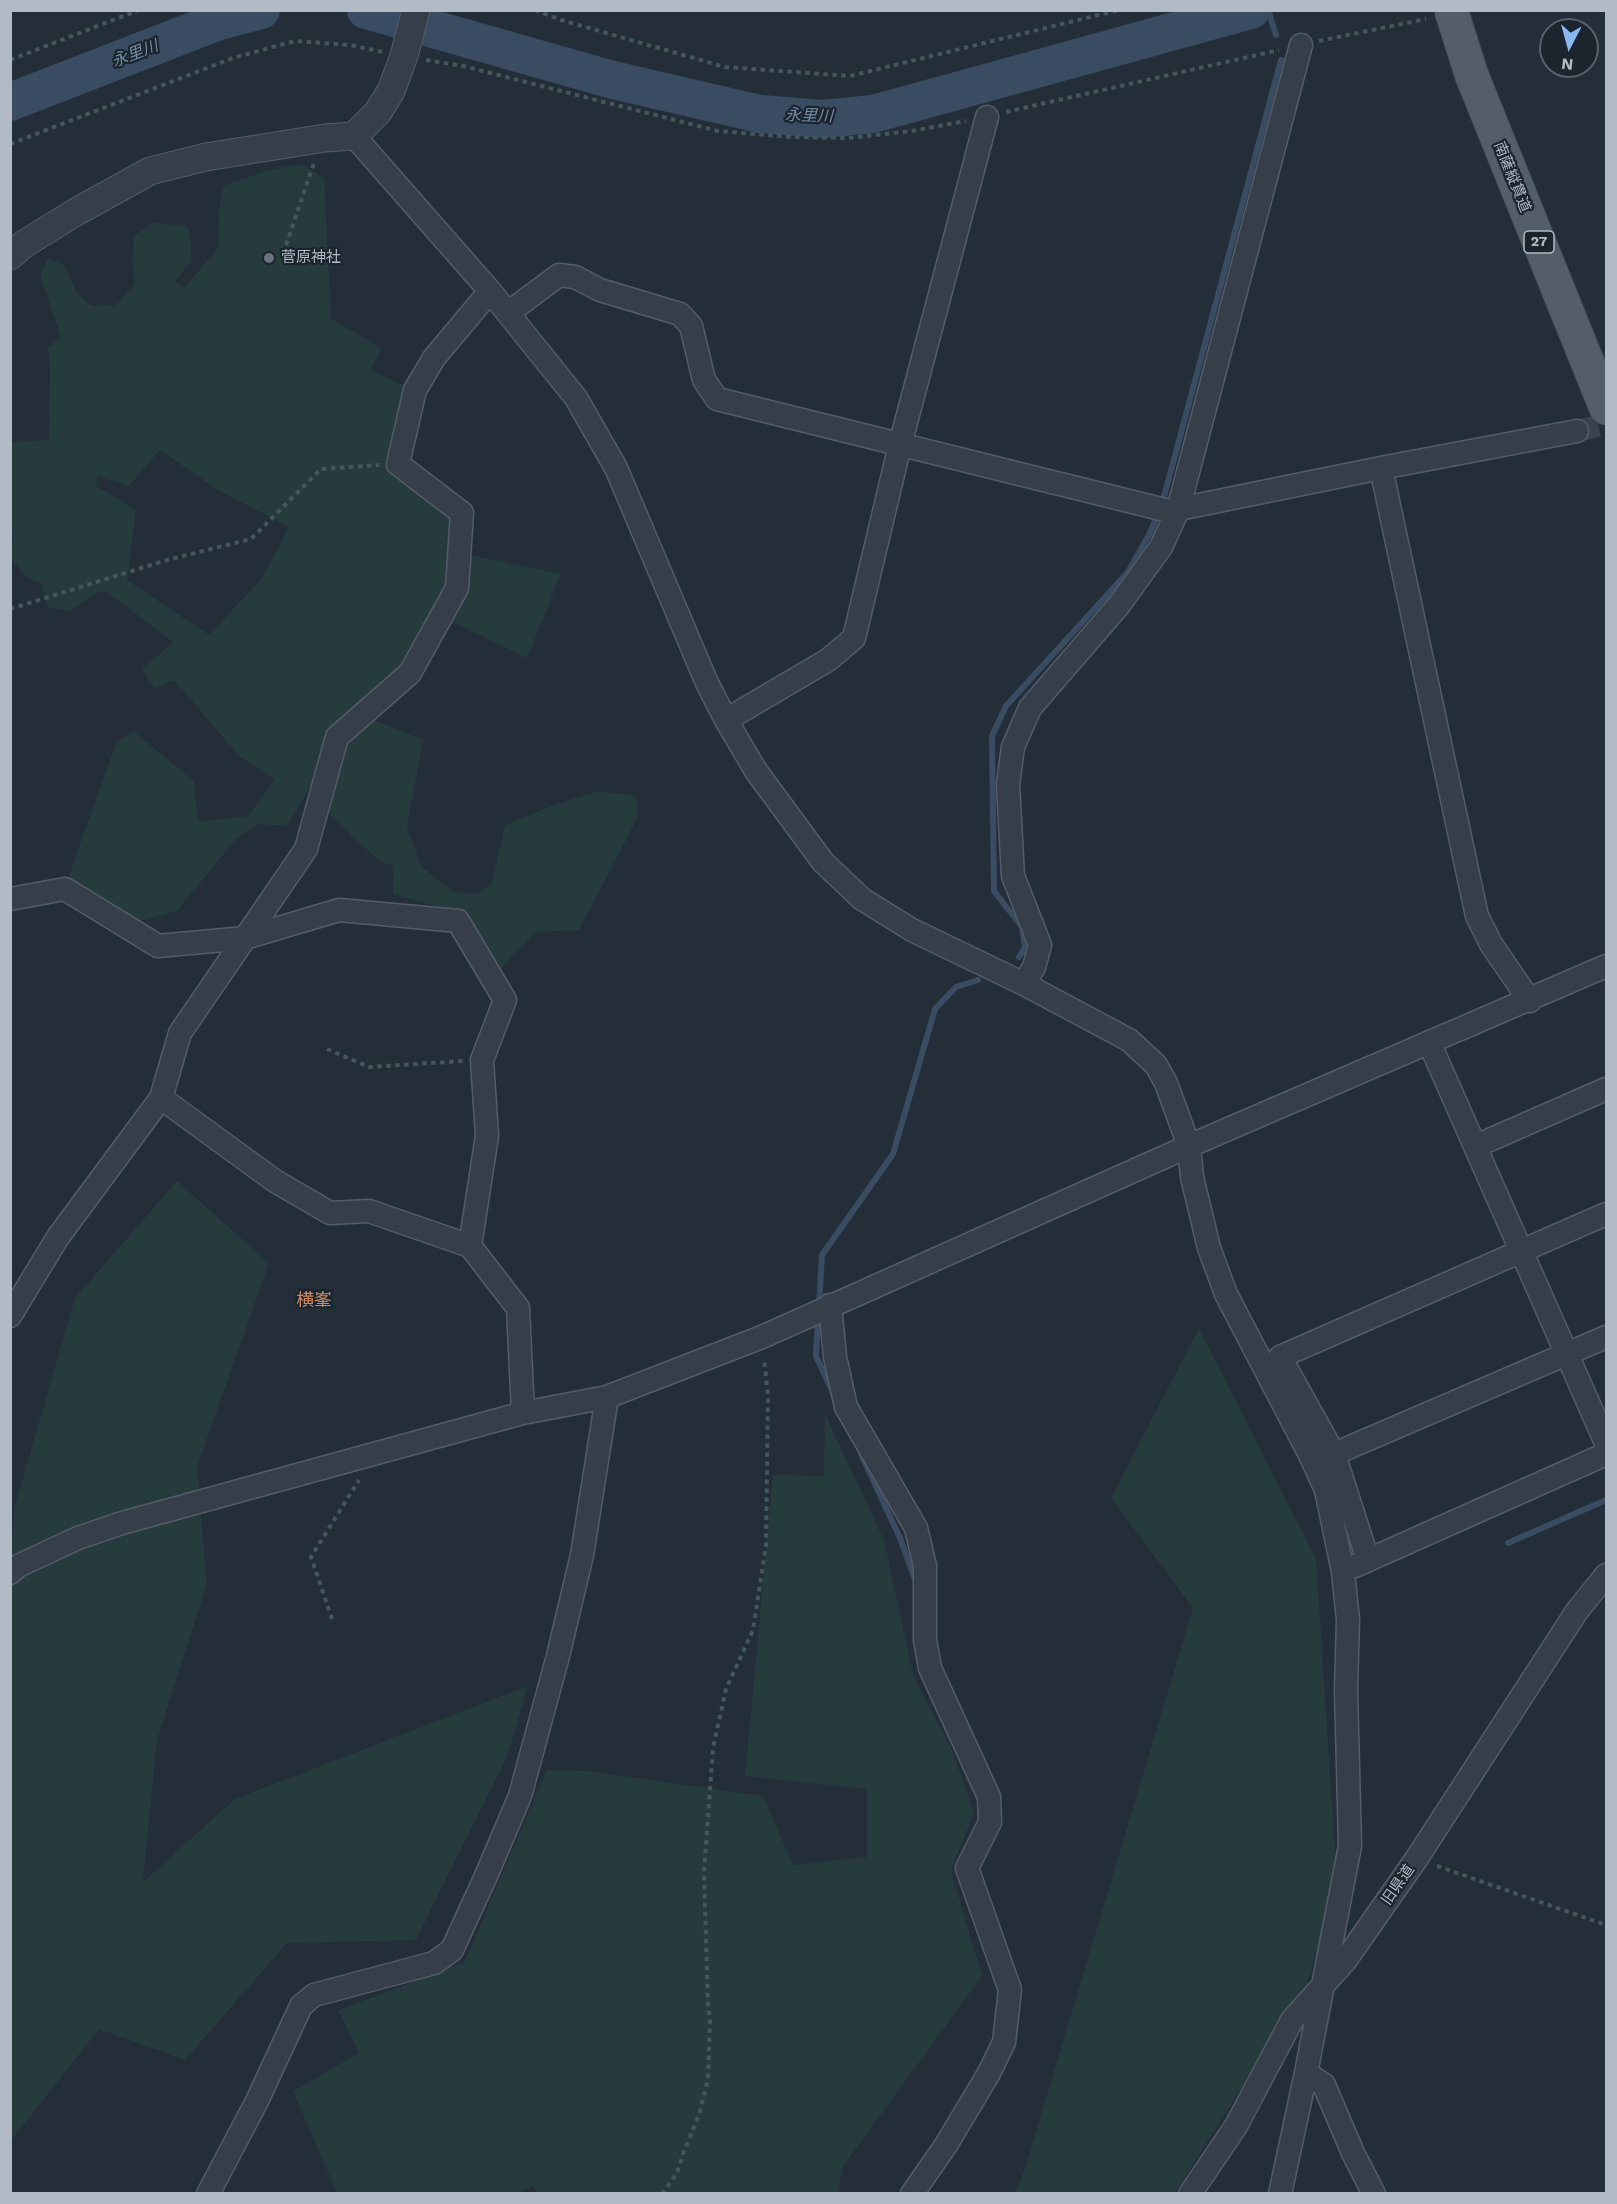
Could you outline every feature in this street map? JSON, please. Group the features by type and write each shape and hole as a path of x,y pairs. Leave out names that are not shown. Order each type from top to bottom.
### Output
{"main road":[{"name":"南薩縦貫道","path":"1443,14 1472,76 1606,408"}],"street":[{"path":"10,256 24,244 76,212 150,171 206,157 325,138 354,136 378,112 391,91 416,10"},
{"path":"1024,984 1034,967 1040,945 1013,876 1008,784 1013,747 1030,708 1119,605 1161,547 1167,510 1300,45"},
{"path":"726,720 828,660 854,638 900,445 987,117"},
{"path":"354,136 490,291 576,398 616,468 707,683 726,720 756,771 824,862 862,899 912,930 1024,984 1129,1040 1156,1065 1166,1083 1189,1146 1194,1187 1209,1248 1226,1294 1326,1490 1343,1572 1348,1620 1346,1689 1350,1846 1280,2193"},
{"path":"508,313 560,275 575,278 600,290 680,314 691,326 704,380 717,399 1167,510 1577,431"},
{"path":"10,1316 58,1237 161,1098 180,1033 306,849 337,737 410,673 457,588 462,513 398,464 415,390 434,358 490,291"},
{"path":"1381,468 1477,916 1491,944 1530,1001"},
{"path":"10,899 65,889 158,946 245,938 339,910 458,921 506,1000 482,1060 487,1136 470,1246"},
{"path":"10,1573 18,1566 78,1538 122,1523 523,1413 607,1396 762,1337 820,1309 1189,1146 1530,1001 1606,966"},
{"path":"1429,1042 1606,1443"},
{"path":"1476,1146 1606,1089"},
{"path":"161,1098 275,1181 330,1213 369,1211 470,1246 518,1308 523,1413"},
{"path":"1368,1560 1334,1454 1280,1357 1606,1214"},
{"path":"820,1309 835,1357 846,1407 916,1528 925,1566 925,1640 930,1668 989,1797 990,1822 968,1868 1010,1990 1004,2042 989,2073 946,2145 912,2193"},
{"path":"1334,1454 1606,1337"},
{"path":"208,2193 257,2102 301,2006 314,1995 434,1963 452,1950 520,1796 582,1556 607,1396"},
{"path":"1343,1572 1606,1454"},
{"name":"旧県道","path":"1190,2193 1236,2126 1292,2020 1345,1960 1417,1858 1577,1611 1606,1575"},
{"path":"1306,2073 1324,2085 1353,2153 1374,2193"}],"path":[{"path":"10,60 139,10"},
{"path":"535,10 561,20 725,67 850,76 1119,10"},
{"path":"10,144 233,58 295,42 405,51 718,131 791,138 848,138 912,131 987,117 1443,14"},
{"path":"286,245 310,172"},
{"path":"10,609 167,560 251,539 321,469 398,464"},
{"path":"327,1049 369,1067 482,1060"},
{"path":"662,2193 677,2173 699,2115 708,2079 710,2019 704,1872 713,1748 726,1689 753,1630 766,1545 768,1396 762,1337"},
{"path":"332,1619 312,1557 375,1454"},
{"path":"1417,1858 1606,1925"}],"green space":[{"path":"301,164 324,178 331,318 382,349 370,370 403,385 393,437 393,477 453,515 451,551 561,574 527,658 454,623 404,667 385,678 374,720 423,740 407,828 422,867 454,892 479,894 492,882 505,825 554,805 599,791 636,796 638,817 579,930 535,932 500,970 443,908 393,894 394,866 379,861 329,814 333,781 317,775 287,826 259,824 236,839 177,911 133,923 68,879 116,743 133,731 194,781 198,822 248,816 275,779 240,757 174,680 155,688 142,670 173,642 106,591 98,592 69,611 48,608 41,583 27,578 11,558 10,546 14,540 10,526 11,442 49,440 48,348 61,337 40,275 48,259 64,265 78,294 92,306 116,305 135,284 132,264 134,236 154,222 189,227 192,261 175,281 184,288 218,248 219,212 223,186 266,171","holes":["160,450 218,490 289,527 262,578 209,635 127,580 136,510 96,486 98,476 129,486"]},
{"path":"177,1181 269,1263 197,1467 207,1584 157,1740 143,1882 235,1799 528,1686 507,1757 416,1940 287,1943 185,2060 99,2029 11,2141 10,1592 14,1509 75,1298"},
{"path":"1199,1328 1316,1559 1337,1881 1307,1984 1175,2193 1015,2194 1025,2168 1193,1608 1111,1498"},
{"path":"825,1414 884,1540 914,1678 951,1747 974,1812 951,1871 982,1976 844,2165 837,2193 537,2194 534,2186 514,2194 337,2193 293,2091 359,2053 338,2010 464,1963 547,1770 587,1771 763,1796 793,1865 867,1857 867,1789 745,1776 773,1475 824,1476"}],"waterway":[{"name":"永里川","path":"10,102 219,21 261,10"},
{"name":"永里川","path":"366,10 613,80 760,114 823,119 873,114 1251,10"},
{"path":"1268,10 1276,35"},
{"path":"1162,504 1281,60"},
{"path":"1019,957 1025,947 1022,927 994,891 992,736 1006,706 1128,572 1158,514"},
{"path":"819,1306 822,1255 893,1154 935,1009 956,987 978,980"},
{"path":"818,1317 816,1356 834,1395"},
{"path":"861,1454 900,1538 915,1579"},
{"path":"1508,1543 1606,1500"}],"tunnel":[{"path":"1577,431 1606,424"}],"place":[{"name":"菅原神社","path":"269,258"}],"district":[{"name":"横峯","path":"314,1301"}]}
